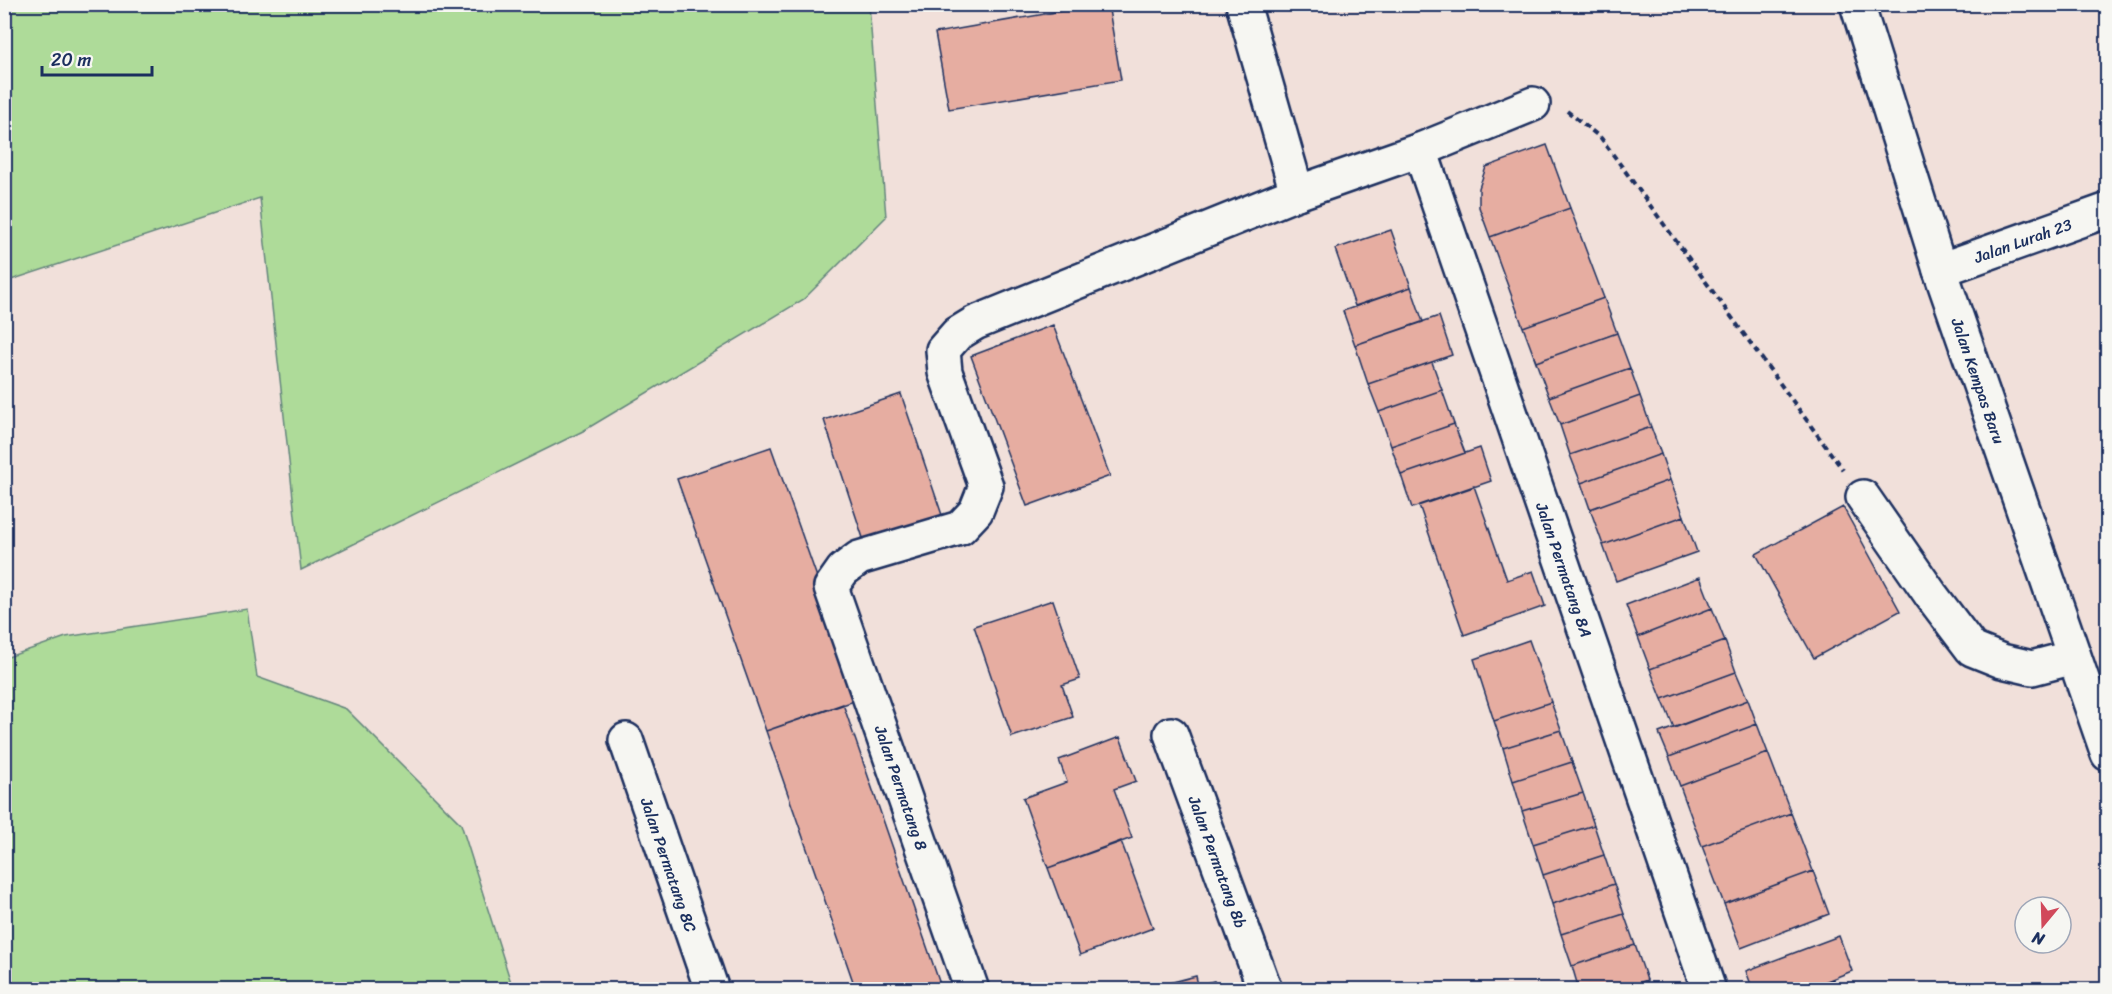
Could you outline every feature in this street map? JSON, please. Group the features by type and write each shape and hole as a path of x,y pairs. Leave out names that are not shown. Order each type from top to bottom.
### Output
{"street":[{"path":"1243,4 1298,193 1420,150 1533,104"},
{"name":"Jalan Kempas Baru","path":"1857,4 1940,270 2108,754"},
{"name":"Jalan Permatang 8A","path":"1420,150 1709,990"},
{"name":"Jalan Permatang 8","path":"972,990 831,587 843,570 859,558 960,528 976,511 986,486 945,372 943,350 957,334 975,323 1298,193"},
{"name":"Jalan Lurah 23","path":"1940,270 2108,210"},
{"path":"1863,497 1931,595 1972,649 2002,661 2032,668 2074,657"},
{"name":"Jalan Permatang 8b","path":"1171,734 1265,990"},
{"name":"Jalan Permatang 8C","path":"626,740 712,990"}],"path":[{"path":"1533,104 1563,108 1601,138 1863,497"}],"green space":[{"path":"4,5 869,5 886,217 804,299 583,431 301,570 260,198 5,282"},
{"path":"247,609 257,677 346,709 461,824 513,989 5,989 5,658 66,637"}],"building":[{"path":"1108,4 1121,80 949,109 935,33"},
{"path":"1547,145 1570,208 1490,237 1479,207 1479,188 1486,167"},
{"path":"1570,208 1604,298 1523,327 1490,237"},
{"path":"1391,230 1411,287 1355,306 1335,249"},
{"path":"1411,287 1423,322 1355,345 1343,311"},
{"path":"1604,298 1617,333 1536,362 1523,327"},
{"path":"1439,316 1452,355 1368,384 1355,345"},
{"path":"1053,325 1110,476 1027,506 971,356"},
{"path":"1617,333 1630,368 1549,397 1536,362"},
{"path":"1432,362 1442,390 1379,412 1368,384"},
{"path":"1630,368 1640,396 1560,425 1549,397"},
{"path":"1442,390 1454,424 1391,446 1379,412"},
{"path":"901,394 942,515 864,541 824,420"},
{"path":"1640,396 1651,427 1570,455 1560,425"},
{"path":"1454,424 1465,453 1401,475 1391,446"},
{"path":"1651,427 1661,454 1581,483 1570,455"},
{"path":"771,447 860,699 766,731 677,479"},
{"path":"1480,448 1491,481 1412,508 1401,475"},
{"path":"1661,454 1670,480 1590,509 1581,483"},
{"path":"1670,480 1684,516 1603,545 1590,509"},
{"path":"1474,486 1507,580 1533,571 1545,606 1464,635 1419,505"},
{"path":"1843,507 1900,611 1814,658 1756,554"},
{"path":"1684,516 1697,552 1616,581 1603,545"},
{"path":"1700,577 1712,608 1638,637 1626,605"},
{"path":"1053,600 1080,679 1062,685 1073,717 1012,737 974,626"},
{"path":"1712,608 1725,641 1650,669 1638,637"},
{"path":"1529,640 1551,702 1494,721 1474,659"},
{"path":"1725,641 1736,672 1662,699 1650,669"},
{"path":"1736,672 1748,700 1674,728 1662,699"},
{"path":"1748,700 1757,724 1669,757 1659,733"},
{"path":"1551,702 1561,730 1503,748 1494,721"},
{"path":"843,704 942,990 856,990 766,731"},
{"path":"1757,724 1768,753 1680,786 1669,757"},
{"path":"1561,730 1572,762 1513,781 1503,748"},
{"path":"1120,737 1136,781 1114,789 1132,838 1048,868 1023,798 1067,782 1059,760"},
{"path":"1768,753 1791,813 1702,846 1680,786"},
{"path":"1572,762 1583,793 1522,811 1513,781"},
{"path":"1583,793 1594,825 1533,844 1522,811"},
{"path":"1791,813 1813,871 1724,904 1702,846"},
{"path":"1594,825 1604,855 1543,875 1533,844"},
{"path":"1121,841 1153,928 1080,955 1048,868"},
{"path":"1604,855 1614,884 1552,904 1543,875"},
{"path":"1813,871 1829,914 1741,948 1724,904"},
{"path":"1614,884 1624,914 1561,934 1552,904"},
{"path":"1624,914 1635,945 1572,966 1561,934"},
{"path":"1839,936 1852,971 1804,990 1753,990 1746,971"},
{"path":"1635,945 1647,980 1618,990 1579,990 1572,966"},
{"path":"1196,976 1198,985 1214,981 1217,990 1146,989"},
{"path":"1833,979 1837,990 1804,990"},
{"path":"1647,980 1650,990 1618,990"}]}
